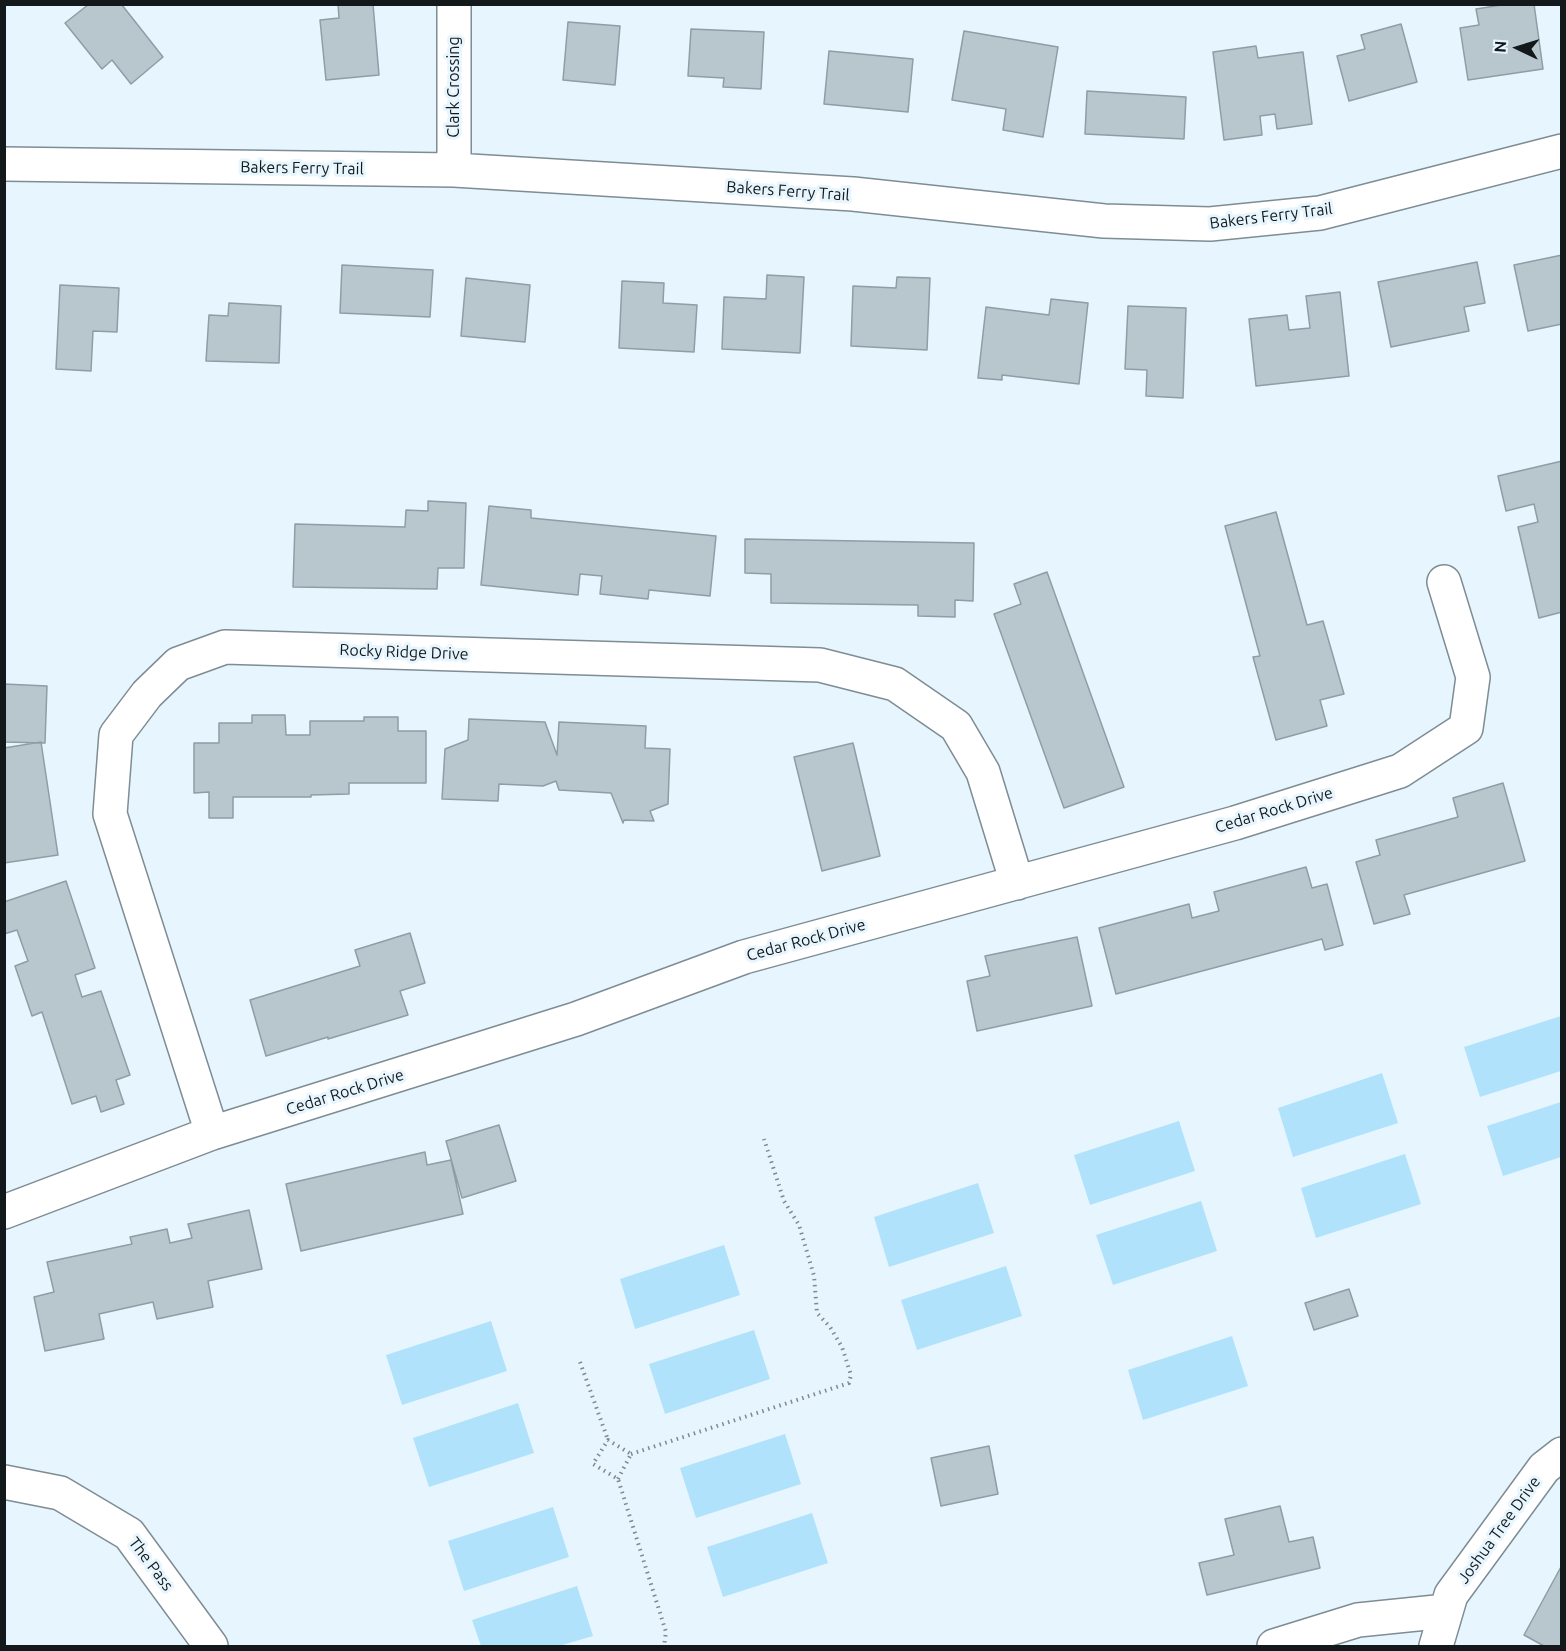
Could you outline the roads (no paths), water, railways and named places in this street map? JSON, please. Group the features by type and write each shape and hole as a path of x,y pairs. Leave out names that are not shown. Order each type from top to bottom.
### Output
{"street":[{"name":"Clark Crossing","path":"454,4 454,170"},
{"name":"Bakers Ferry Trail","path":"4,164 454,170 853,194 1104,221 1210,224 1320,213 1562,151"},
{"name":"Cedar Rock Drive","path":"4,1212 212,1133 576,1019 744,957 1235,823 1400,771 1466,728 1473,677 1444,582"},
{"name":"Rocky Ridge Drive","path":"212,1133 110,813 116,735 147,694 178,664 225,647 820,665 895,684 956,726 983,772 1017,883"},
{"name":"Joshua Tree Drive","path":"1436,1647 1451,1595 1544,1468 1562,1454"},
{"name":"The Pass","path":"4,1482 60,1493 129,1534 211,1647"},
{"path":"1274,1647 1358,1620 1446,1611"}]}
